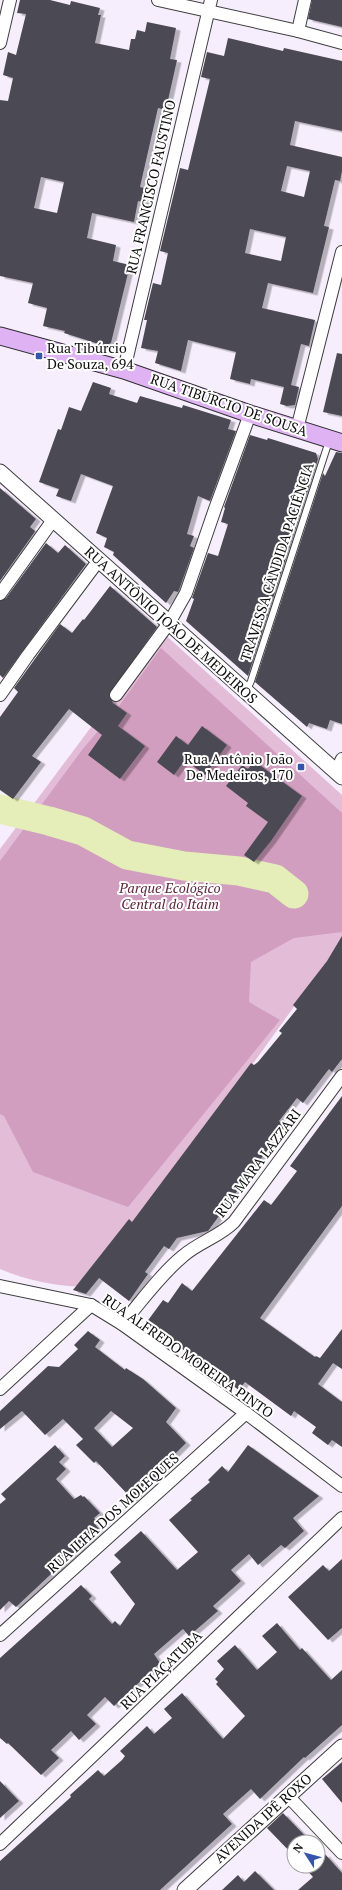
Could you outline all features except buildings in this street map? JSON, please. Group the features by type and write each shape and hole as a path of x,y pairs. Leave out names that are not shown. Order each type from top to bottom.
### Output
{"main road":[{"name":"RUA TIBÚRCIO DE SOUSA","path":"0,336 124,370 250,414 336,441"}],"street":[{"path":"0,43 10,0"},
{"path":"158,0 209,5 342,43"},
{"path":"298,31 305,0"},
{"name":"RUA FRANCISCO FAUSTINO","path":"124,370 209,5"},
{"path":"297,429 342,252"},
{"path":"116,695 169,623 186,593 215,508 250,414"},
{"name":"RUA ANTÔNIO JOÃO DE MEDEIROS","path":"0,472 246,692 340,769"},
{"path":"0,594 53,520"},
{"path":"0,695 99,560"},
{"name":"RUA MARA LAZZARI","path":"122,1324 166,1272 183,1255 216,1237 234,1222 342,1076"},
{"name":"RUA ALFREDO MOREIRA PINTO","path":"0,1286 91,1305 122,1324 246,1413 342,1486"},
{"path":"0,1389 91,1305"},
{"name":"RUA ILHA DOS MOLEQUES","path":"0,1635 246,1413"},
{"name":"RUA PIAÇATUBA","path":"0,1844 342,1518"},
{"name":"AVENIDA IPÊ ROXO","path":"185,1890 342,1746"},
{"path":"288,1796 342,1853"}],"lane":[{"name":"TRAVESSA CÃNDIDA PACIÊNCIA","path":"246,692 336,441"}],"green space":[{"name":"Parque Ecológico Central do Itaim","path":"162,632 342,795 342,940 93,1286 82,1287 45,1283 21,1277 0,1269 0,849"},
{"name":"Parque Ecológico Central do Itaim","path":"161,648 342,813 342,932 294,938 251,962 249,1002 280,1020 128,1207 33,1172 4,1116 0,1114 0,861 82,750 116,710"}],"waterway":[{"path":"0,809 83,831 127,855 184,866 239,871 275,879 294,894"}],"place":[{"name":"Rua Tibúrcio De Souza, 694","path":"39,356"},
{"name":"Rua Antônio João De Medeiros, 170","path":"301,767"}]}
